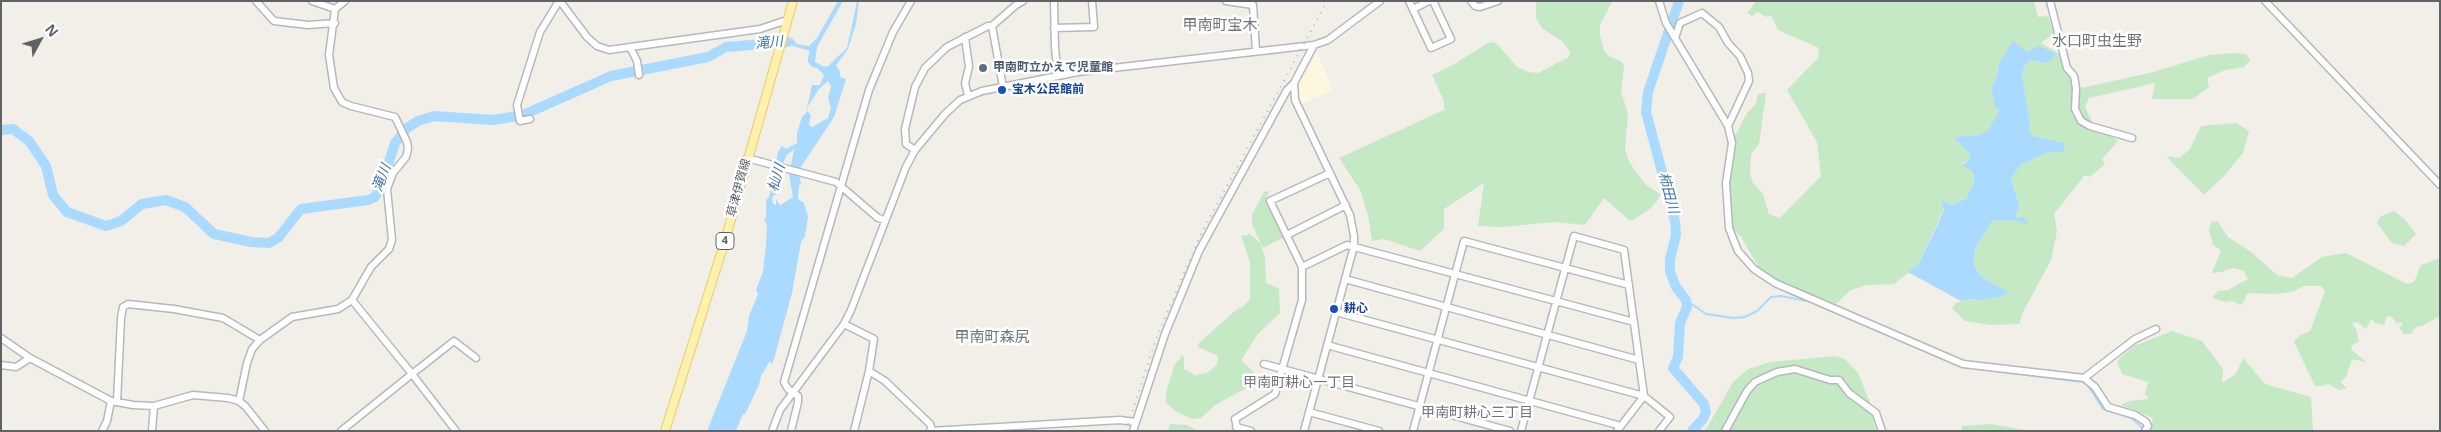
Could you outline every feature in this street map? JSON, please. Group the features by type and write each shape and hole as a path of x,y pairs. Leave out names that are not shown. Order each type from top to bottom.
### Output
{"main road":[{"name":"草津伊賀線","path":"665,431 718,262 793,1"}],"street":[{"path":"256,1 274,21 308,25 334,22"},
{"path":"312,1 335,10"},
{"path":"239,401 247,363 252,349 260,340 292,317 306,313 332,311 352,300 371,267 389,249 392,240 387,189 393,173 406,157 408,149 400,125 395,117 351,106 342,102 336,94 329,55 335,10 344,1"},
{"path":"530,119 520,119 517,108 540,32 559,1 578,27 597,46 609,50 631,49 760,29 787,20"},
{"path":"792,431 798,396 792,393 784,382 838,184 878,66 893,32 911,1"},
{"path":"915,150 906,144 904,140 910,102 918,79 935,56 965,37 988,26 992,26 1023,1"},
{"path":"1054,1 1058,76"},
{"path":"1054,28 1094,27 1092,1"},
{"path":"1226,1 1253,5 1256,51"},
{"path":"772,431 780,410 844,324 906,167 915,150 950,108 968,95 1104,68 1314,45 1328,40 1380,1"},
{"path":"1409,1 1431,48 1451,39 1431,1 1413,9"},
{"path":"1471,1 1475,6 1480,7 1498,1"},
{"path":"1659,1 1666,23 1728,126 1732,143 1726,183 1729,228 1738,251 1754,269 1775,283 1963,364 2084,378 2095,387 2108,407 2135,416 2146,422 2146,429"},
{"path":"2050,1 2067,68 2074,76 2076,88 2075,109 2081,121 2090,126 2132,138"},
{"path":"2265,1 2440,185"},
{"path":"1674,36 1680,23 1702,14 1718,27 1728,43 1740,56 1748,73 1749,81 1728,126"},
{"path":"992,26 1003,87"},
{"path":"965,37 969,67 965,83 968,95"},
{"path":"1133,431 1165,334 1200,251 1287,90 1294,83 1314,45"},
{"path":"631,49 637,61 639,74"},
{"path":"1294,83 1297,106 1346,205 1353,226 1354,246 1304,431"},
{"path":"747,158 838,184 878,218 886,220"},
{"path":"1251,431 1237,429 1234,419 1276,394 1302,300 1302,267 1270,202 1330,173"},
{"path":"1287,234 1346,205"},
{"path":"1327,345 1529,400 1619,428 1644,396 1624,250 1574,236 1548,334 1538,367 1529,400 1521,431"},
{"path":"1413,431 1464,241 1629,286"},
{"path":"1302,267 1347,245 1354,246 1634,322"},
{"path":"1345,279 1640,360"},
{"path":"352,300 456,431"},
{"path":"102,431 114,402 121,318 123,307 128,304 174,309 223,318 260,340"},
{"path":"1336,312 1644,396 1670,417 1659,431"},
{"path":"844,324 874,339 869,371 854,431"},
{"path":"2084,378 2135,339 2156,329"},
{"path":"1,338 30,358 114,402 154,406 193,395 207,395 239,401 265,431"},
{"path":"341,431 454,341 476,358"},
{"path":"1,365 16,367 30,358"},
{"path":"1264,364 1510,431"},
{"path":"1725,431 1747,390 1754,382 1777,372 1795,369 1830,380 1839,380 1849,393 1876,413 1882,431"},
{"path":"869,371 885,381 930,424 931,430 1120,420 1135,422"},
{"path":"152,431 154,406"},
{"path":"1309,412 1380,431"}],"shaded area":[{"path":"1317,53 1333,90 1300,105 1299,83"}],"green space":[{"path":"1536,1 1612,1 1600,25 1600,35 1604,51 1624,65 1621,92 1628,113 1625,148 1629,162 1646,185 1660,194 1659,198 1651,208 1633,220 1629,220 1604,198 1585,225 1555,222 1502,227 1478,226 1484,183 1444,209 1444,229 1420,251 1384,239 1372,241 1368,215 1360,190 1339,158 1444,110 1444,101 1432,75 1453,65 1488,43 1497,44 1517,67 1529,72 1538,73 1569,57 1570,52 1562,41 1543,29 1536,19"},
{"path":"1756,1 2034,1 2038,17 2048,16 2054,33 2041,43 2061,55 2067,72 2081,88 2154,72 2209,55 2246,54 2250,60 2244,67 2225,70 2207,78 2209,87 2193,99 2152,99 2155,83 2089,98 2085,107 2093,123 2118,141 2102,159 2105,164 2090,177 2085,175 2054,214 2057,231 2051,260 2022,314 2019,324 1990,325 1965,321 1952,308 1956,303 1967,299 1983,300 2008,293 1983,278 1974,266 1975,248 1993,220 2018,221 2026,224 2023,217 2017,218 2016,213 2020,208 2011,178 2021,165 2063,143 2033,136 2029,130 2030,123 2022,73 2025,65 2031,60 2047,63 2027,53 1999,64 1997,76 1991,88 1995,107 2001,110 1989,129 1980,135 1955,137 1970,154 1970,160 1962,164 1973,172 1974,183 1966,199 1951,205 1941,200 1944,209 1918,265 1894,284 1867,285 1851,290 1836,304 1777,281 1761,271 1741,237 1732,228 1729,178 1735,136 1747,113 1756,104 1758,94 1766,93 1759,144 1751,154 1750,174 1753,183 1763,194 1769,214 1780,218 1821,176 1817,142 1787,90 1818,58 1819,48 1778,30 1771,15 1766,17 1758,12 1752,16 1747,13"},
{"path":"2236,123 2249,131 2243,153 2224,176 2204,195 2166,156 2179,158 2190,149 2201,126"},
{"path":"1269,191 1267,198 1285,237 1263,248 1252,224 1252,215 1264,192"},
{"path":"2394,211 2404,219 2416,234 2404,246 2392,243 2377,223 2380,217"},
{"path":"2212,221 2218,222 2228,237 2251,252 2277,275 2292,278 2322,257 2346,253 2407,284 2414,282 2421,265 2440,258 2440,316 2422,326 2416,327 2411,334 2403,334 2400,328 2403,324 2400,322 2397,324 2392,317 2387,316 2384,325 2375,323 2371,319 2366,329 2357,322 2352,323 2356,329 2359,341 2351,346 2352,350 2366,362 2352,359 2346,377 2340,382 2347,388 2339,390 2328,384 2315,386 2294,342 2299,336 2310,331 2325,291 2321,286 2304,286 2292,292 2274,294 2250,293 2246,295 2241,305 2232,301 2226,302 2212,298 2218,291 2228,290 2248,279 2244,271 2233,268 2212,273 2221,250 2213,245 2209,229"},
{"path":"1250,234 1260,243 1265,256 1266,283 1279,289 1280,313 1258,334 1241,360 1261,380 1215,405 1201,418 1192,419 1175,411 1166,402 1166,393 1174,366 1182,355 1184,357 1184,369 1195,375 1207,373 1217,365 1218,356 1198,347 1199,343 1250,299 1250,262 1241,236"},
{"path":"2172,331 2202,341 2223,369 2222,383 2236,374 2243,358 2265,384 2311,397 2313,431 2150,431 2153,418 2121,405 2130,401 2149,399 2145,394 2148,382 2122,374 2117,361 2134,346"},
{"path":"1836,356 1845,359 1858,373 1869,400 1876,431 1705,431 1733,382 1748,369 1770,362"},
{"path":"1170,424 1187,425 1199,431 1168,431"},
{"path":"1991,424 2031,431 1961,431 1962,426"}],"water":[{"name":"杣川","path":"838,1 843,1 817,47 815,62 825,67 828,66 847,48 857,1 859,1 856,24 848,49 836,65 840,72 840,77 846,79 834,117 799,170 801,184 799,185 798,199 804,203 808,217 805,236 801,242 792,293 774,359 772,364 770,361 761,376 759,385 736,431 707,431 747,331 749,316 758,294 756,290 763,272 766,244 767,226 764,218 766,218 766,200 769,197 778,152 782,146 786,149 797,143 797,133 802,117 806,113 812,85 820,85 824,75 808,62 810,51 789,43 773,45 777,41 793,39 797,44 809,46 817,38","holes":["828,81 831,86 828,98 831,107 828,118 812,127 809,125 811,115 807,111 808,106 819,89","797,147 794,150 789,175 793,197 780,205 776,199 776,205 773,204 772,198 776,195 779,172 787,155"]},
{"path":"2013,41 2027,52 2039,46 2057,54 2047,63 2031,60 2025,65 2022,74 2030,123 2029,130 2033,136 2064,143 2064,151 2045,153 2021,165 2011,178 2020,208 2016,213 2017,218 2023,217 2028,222 2026,224 2018,221 1993,220 1975,248 1974,266 1983,278 2008,292 2005,295 1983,300 1967,299 1961,301 1908,272 1918,265 1937,226 1944,210 1941,199 1951,205 1966,199 1974,183 1973,172 1962,165 1970,160 1970,154 1954,137 1980,135 1989,129 2000,110 1995,107 1991,88 1997,76 1999,64"}],"waterway":[{"name":"柿田川","path":"1679,1 1648,92 1646,112 1675,221 1676,235 1670,259 1670,272 1676,287 1686,300 1687,307 1680,323 1678,357 1673,368 1704,404 1706,412 1703,419 1692,431"},
{"name":"滝川","path":"1,130 13,129 29,141 46,166 53,195 67,212 106,226 121,221 142,204 166,200 185,207 214,234 251,242 269,243 278,238 301,209 368,200 375,197 383,181 395,143 407,128 418,121 434,116 493,120 523,115 611,76 708,57 726,47 788,42"},
{"path":"1686,300 1706,314 1733,318 1745,317 1757,311 1771,297 1781,296 1812,302"},
{"path":"1816,304 1950,362"},
{"path":"1963,367 2083,382 2087,384 2103,409 2131,418 2144,429"}],"railway":[{"path":"1126,431 1156,339 1200,236 1327,1"}],"place":[{"name":"甲南町立かえで児童館","path":"983,68"},
{"name":"宝木公民館前","path":"1002,90"},
{"name":"耕心","path":"1334,309"}],"district":[{"name":"甲南町宝木","path":"1220,26"},
{"name":"水口町虫生野","path":"2097,42"},
{"name":"甲南町森尻","path":"992,338"},
{"name":"甲南町耕心一丁目","path":"1299,383"},
{"name":"甲南町耕心三丁目","path":"1477,413"}]}
